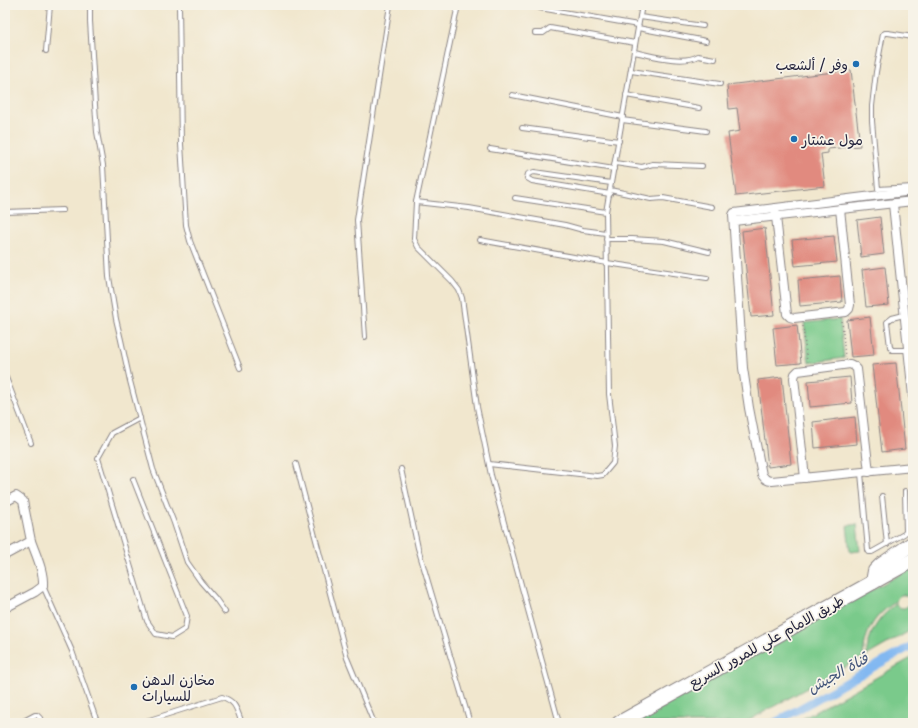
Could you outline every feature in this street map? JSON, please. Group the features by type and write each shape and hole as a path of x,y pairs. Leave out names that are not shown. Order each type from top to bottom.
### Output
{"highway":[{"path":"873,582 874,571 913,543"},
{"name":"طريق الامام علي للمرور السريع","path":"619,723 913,560"}],"street":[{"path":"776,212 913,191"},
{"path":"913,202 840,209 734,213 743,368 762,475 764,478 769,481 913,467"},
{"path":"893,204 913,396"},
{"path":"776,212 787,314 794,318 842,313 849,309 850,305 840,209"},
{"path":"805,478 794,378 795,374 798,371 808,369 850,364 857,369 865,472"},
{"path":"5,502 16,496 23,500 31,541 44,579 43,586 35,592 5,608"},
{"path":"5,555 31,541"}],"lane":[{"path":"46,51 50,5"},
{"path":"90,5 95,105 103,165 109,277 116,319 130,381 153,469 188,562 201,582 225,612"},
{"path":"179,5 181,144 186,225 190,241 240,368"},
{"path":"365,337 357,220 390,5"},
{"path":"458,5 416,202 414,239 418,247 452,281 459,290 462,298 477,407 491,475 559,723"},
{"path":"489,464 597,476 603,475 613,463 615,446 609,394 606,212 642,5"},
{"path":"540,8 706,41"},
{"path":"640,17 703,26"},
{"path":"536,33 543,33 550,28 635,43"},
{"path":"913,37 885,32 883,34 874,88 872,121 878,189 913,186"},
{"path":"634,52 680,61 694,59 698,56 715,59"},
{"path":"631,71 720,84"},
{"path":"626,95 699,108"},
{"path":"512,96 622,118 706,131"},
{"path":"522,128 619,141"},
{"path":"490,149 614,169"},
{"path":"615,163 642,167 653,164 702,166"},
{"path":"611,183 534,172 528,174 527,178 532,181 651,199 664,198 712,206"},
{"path":"515,198 606,212"},
{"path":"416,202 469,208 606,233"},
{"path":"5,212 63,210"},
{"path":"606,239 664,241 709,252"},
{"path":"480,240 607,263 706,278"},
{"path":"905,315 892,318 887,322 890,347 892,350 908,350"},
{"path":"5,374 31,443"},
{"path":"133,478 187,616 185,629 172,637 156,634 147,621 98,458 112,433 140,418"},
{"path":"296,464 348,658 374,723"},
{"path":"401,469 418,548 470,723"},
{"path":"865,472 868,551 872,552 906,532 904,491"},
{"path":"882,496 887,544"},
{"path":"43,586 72,650 96,719 100,723"},
{"path":"140,723 222,697 234,703 242,723"},
{"path":"20,723 34,715 37,715 42,723"}],"path":[{"path":"842,313 846,365"},
{"path":"802,317 808,369"}],"green space":[{"path":"840,319 844,358 809,363 804,323"},
{"path":"857,524 860,551 850,552 847,526"},
{"path":"913,567 913,597 909,598 905,595 899,596 896,602 876,618 866,639 863,657 744,723 633,723"},
{"path":"913,600 913,629 866,656 867,647 872,633 884,615 896,604 904,608 910,601"},
{"path":"913,657 913,721 909,723 795,723"}],"building":[{"name":"مول عشتار","path":"851,70 860,146 828,149 828,153 821,154 825,186 736,196 728,133 740,131 737,108 729,109 727,85"},
{"path":"880,217 884,254 861,257 857,220"},
{"path":"765,228 774,315 751,317 742,231"},
{"path":"834,236 837,262 795,266 792,240"},
{"path":"885,267 889,305 866,307 862,270"},
{"path":"840,276 842,302 800,306 798,280"},
{"path":"870,317 874,355 851,357 847,320"},
{"path":"797,325 801,363 777,365 773,328"},
{"path":"896,363 905,449 882,452 872,365"},
{"path":"782,377 791,464 768,467 758,380"},
{"path":"850,377 852,403 810,407 808,381"},
{"path":"855,417 857,444 815,448 813,422"}],"waterway":[{"name":"قناة الجيش","path":"774,723 913,645"}],"place":[{"name":"وفر / ألشعب","path":"856,64"},
{"name":"مول عشتار","path":"794,139"},
{"name":"مخازن الدهن للسيارات","path":"134,687"}]}
